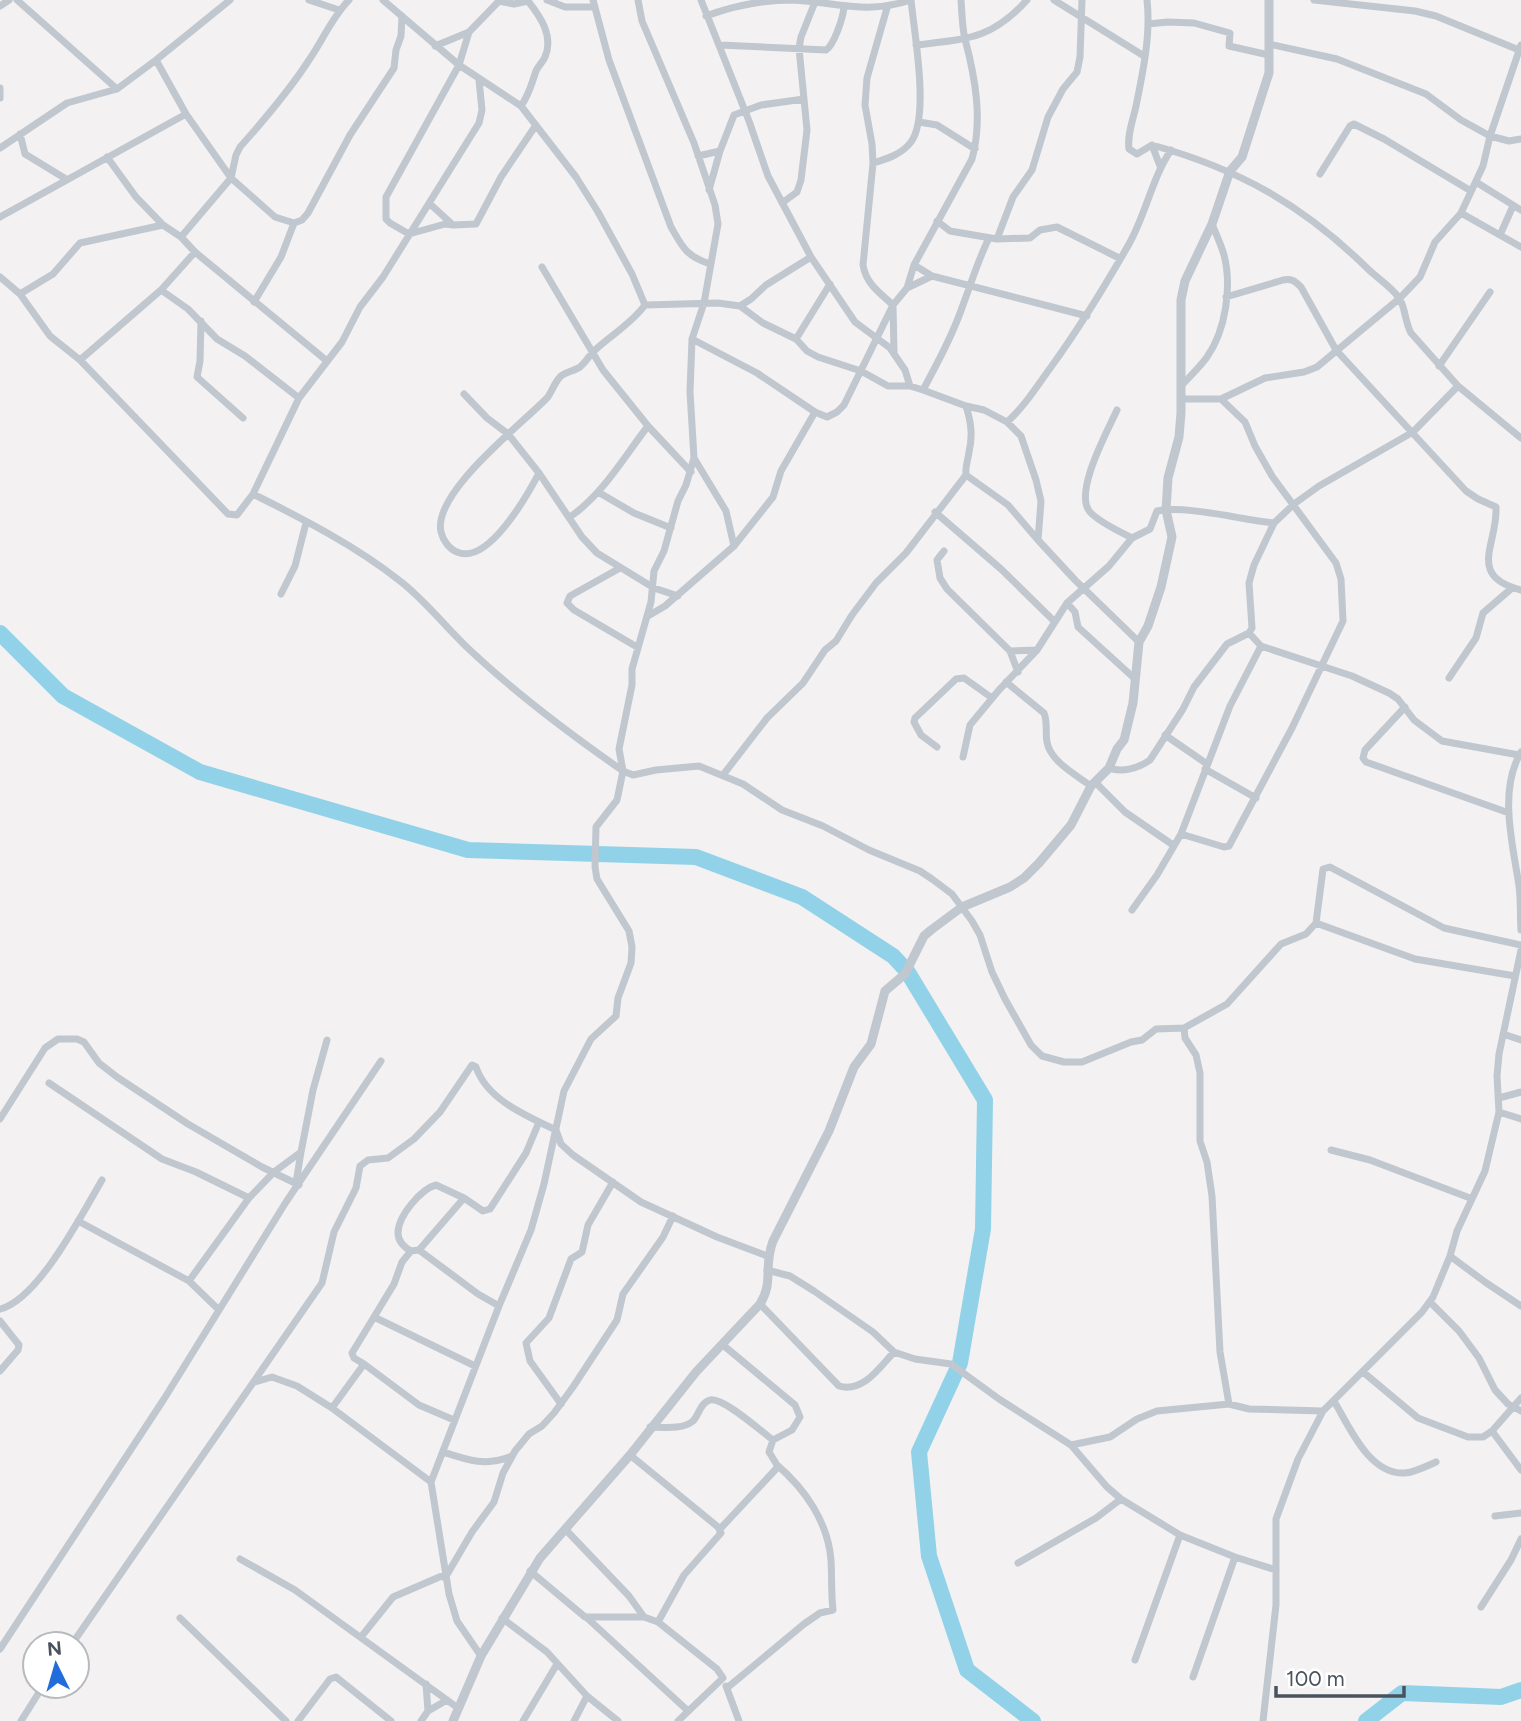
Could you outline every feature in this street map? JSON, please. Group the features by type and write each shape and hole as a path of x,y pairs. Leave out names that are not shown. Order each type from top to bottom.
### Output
{"street":[{"path":"0,6 9,0"},
{"path":"17,0 117,89"},
{"path":"309,0 339,10"},
{"path":"181,237 231,178 240,147 283,98 309,62 339,10 349,0"},
{"path":"383,0 459,65 521,106 576,177 598,212 632,274 645,305"},
{"path":"547,0 577,9 594,4 609,60 671,227 685,252 692,258 710,264"},
{"path":"481,1656 457,1621 445,1577 431,1482 531,1230 564,1091 591,1040 616,1016 618,998 631,963 629,931 618,909 597,879 594,867 596,827 617,800 622,771 619,749 637,648 654,588 654,571 691,472 694,457 690,392 692,339 704,303 718,224 715,205 698,156 642,21 638,0"},
{"path":"701,0 768,176 811,257 855,322 894,353 905,370 910,386"},
{"path":"706,16 725,9 772,0 887,8 911,0 920,101 919,122 907,148 873,163"},
{"path":"692,339 757,373 815,412 827,416 844,405 975,149 977,92 965,39 961,0"},
{"path":"916,45 985,34 1005,22 1027,0"},
{"path":"1054,0 1144,56"},
{"path":"923,390 941,355 975,268 1013,197 1032,170 1048,117 1063,89 1077,72 1082,0"},
{"path":"1147,0 1148,24 1129,149 1138,154 1152,145 1171,150 1230,172 1276,194 1302,211 1342,243 1400,299 1411,333 1439,366 1458,386 1521,439"},
{"path":"453,1721 481,1656 530,1571 630,1455 696,1372 768,1292 767,1256 829,1131 854,1067 872,1044 885,991 906,971 924,936 962,907 998,892 1024,877 1071,825 1093,785 1109,768 1124,740 1129,724 1139,642 1148,626 1168,562 1172,537 1166,510 1168,478 1179,437 1182,400 1181,300 1185,281 1212,224 1230,172 1242,157 1269,73 1269,0"},
{"path":"1182,400 1221,399 1265,378 1304,372 1317,367 1400,299 1420,277 1435,242 1461,213 1483,166 1490,136 1520,48 1436,16 1415,11 1314,0"},
{"path":"0,148 67,103 117,89 227,1"},
{"path":"435,46 469,32 499,1 514,4 529,1 543,21 548,49 536,72 531,92 521,106"},
{"path":"782,203 797,192 801,180 807,130 799,50 801,37 815,2"},
{"path":"719,45 826,50 832,46 835,31 843,19 844,7"},
{"path":"887,8 871,62 864,105 873,163 863,265 870,284 893,305 894,353"},
{"path":"156,60 186,114 231,178 275,218 294,223 302,220 308,213 350,135 394,68 402,16"},
{"path":"1148,24 1194,23 1230,33 1229,46 1269,55"},
{"path":"469,32 459,65 386,197 386,219 410,234 445,224 476,224 501,177 536,125"},
{"path":"1269,44 1337,59 1426,94 1461,120 1490,136 1508,141 1521,139"},
{"path":"0,277 20,294 50,336 80,360 228,514 237,515 253,494 299,398 342,342 360,307 383,277 479,123 482,110 479,80"},
{"path":"0,88 0,98"},
{"path":"709,190 732,118 745,110 804,99"},
{"path":"0,217 186,114"},
{"path":"919,122 937,125 975,149"},
{"path":"1320,174 1350,126 1354,124 1471,191"},
{"path":"20,134 25,154 66,179"},
{"path":"1152,145 1160,166"},
{"path":"1007,422 1023,406 1087,316 1129,243 1145,209 1160,166 1171,150"},
{"path":"698,156 720,151"},
{"path":"107,157 136,197 163,225 181,237 195,252 327,362"},
{"path":"1476,182 1517,208 1500,235"},
{"path":"429,203 453,225"},
{"path":"1461,213 1521,247"},
{"path":"937,221 950,230 993,238 1030,239 1040,230 1057,228 1119,258"},
{"path":"254,302 281,257 294,223"},
{"path":"1181,386 1208,356 1218,334 1226,297 1224,256 1212,224"},
{"path":"20,294 53,274 80,243 163,225"},
{"path":"80,360 161,290 195,252"},
{"path":"740,306 766,285 811,257"},
{"path":"914,265 932,276 1087,316"},
{"path":"542,267 603,370 648,426 691,472"},
{"path":"906,288 932,276"},
{"path":"1226,297 1283,280 1295,281 1336,350 1466,491 1496,507 1487,559 1495,579 1517,589"},
{"path":"796,339 830,284"},
{"path":"161,290 201,321 217,339 246,356 299,398"},
{"path":"1439,366 1490,292"},
{"path":"540,473 515,515 485,545 468,554 453,551 440,526 445,509 473,470 494,446 548,397 559,378 578,368 593,352 628,325 645,305 704,303 740,306 763,323 796,339 807,351 818,357 861,372 888,386 910,386 984,410 1007,422 1021,436 1036,480 1041,501 1038,540"},
{"path":"201,321 197,377 243,418"},
{"path":"1109,768 1119,771 1150,760 1194,687 1227,644 1248,633 1253,623 1249,583 1254,565 1275,523 1294,504 1319,486 1413,432 1458,386"},
{"path":"464,394 487,418 508,434 540,473 597,553 654,588 678,596"},
{"path":"1181,834 1224,848 1229,846 1292,728 1343,621 1342,579 1336,563 1272,476 1245,422 1221,399"},
{"path":"723,775 767,718 803,683 825,650 836,642 876,583 906,553 965,475 972,425 966,406"},
{"path":"972,425 984,410"},
{"path":"1117,410 1089,476 1086,505 1091,513 1132,538"},
{"path":"648,616 678,596 734,546 773,497 781,471 815,412"},
{"path":"570,517 598,492 648,426"},
{"path":"694,457 726,511 734,546"},
{"path":"965,475 1008,505 1083,588 1139,642"},
{"path":"598,492 634,513 671,528"},
{"path":"253,494 358,552 402,583 469,650 516,691 622,771 633,775 695,765 743,784 782,810 920,871 948,891 962,907 980,935 992,972 1005,999 1031,1045 1042,1056 1064,1062 1083,1062 1142,1040 1156,1029 1184,1028 1227,1004 1281,944 1306,934 1316,923 1322,872 1325,867 1444,928 1521,948 1497,1069 1499,1112 1485,1171 1470,1198 1450,1256 1430,1301 1323,1411 1298,1459 1278,1510 1276,1605 1263,1721"},
{"path":"962,757 967,731 992,698 1037,650 1067,603 1109,566 1132,538 1150,529 1157,511 1275,523"},
{"path":"935,512 1001,569 1055,622"},
{"path":"281,594 295,566 306,523"},
{"path":"944,551 937,560 944,586 1010,651 1017,672"},
{"path":"620,568 570,596 567,603 574,610 637,648"},
{"path":"1449,678 1476,638 1483,613 1517,589"},
{"path":"1067,603 1075,612 1078,627 1134,678"},
{"path":"1248,633 1261,646 1373,685 1398,699 1413,720 1442,741 1520,753 1514,767 1509,813 1520,888 1521,930"},
{"path":"1132,910 1181,834 1230,706 1261,646"},
{"path":"1010,651 1037,650"},
{"path":"937,747 921,734 914,722 915,718 956,679 964,678 992,698"},
{"path":"1006,682 1044,713 1051,754 1125,812 1173,845"},
{"path":"1405,707 1366,750 1363,758 1366,762 1509,813"},
{"path":"1165,735 1206,766 1256,798"},
{"path":"1316,923 1415,959 1516,982"},
{"path":"1184,1028 1185,1038 1196,1055 1200,1073 1200,1133 1212,1196 1220,1352 1229,1404"},
{"path":"1503,1034 1521,1040"},
{"path":"0,1119 44,1048 58,1039 77,1039 84,1042 99,1063 117,1077 188,1124 298,1184"},
{"path":"298,1184 313,1090 327,1040"},
{"path":"0,1649 164,1399 298,1184 381,1061"},
{"path":"82,1630 322,1283 334,1232 356,1188 357,1175 365,1162 388,1158 415,1139 440,1112 471,1065 476,1066 479,1076 490,1090 556,1130 561,1143 573,1155 641,1202 717,1237 767,1256"},
{"path":"49,1083 162,1159 249,1198"},
{"path":"1500,1098 1521,1092"},
{"path":"1499,1112 1521,1119"},
{"path":"499,1306 400,1241 399,1225 404,1215 427,1189 436,1185 464,1198 483,1211 490,1209 526,1153 539,1122"},
{"path":"1331,1150 1370,1160 1470,1198"},
{"path":"189,1281 249,1198 274,1172 301,1152"},
{"path":"0,1309 14,1303 36,1285 102,1180"},
{"path":"562,1404 530,1361 526,1343 549,1318 571,1259 582,1252 588,1225 612,1182"},
{"path":"454,1420 419,1405 352,1353 394,1284 402,1262 464,1198"},
{"path":"361,1637 393,1597 445,1577 494,1502 512,1456 524,1439 542,1426 562,1404 617,1320 623,1294 663,1237 673,1216"},
{"path":"78,1221 189,1281 219,1310"},
{"path":"1450,1256 1521,1306"},
{"path":"767,1270 790,1276 814,1291 873,1332 894,1352 915,1359 951,1364 999,1399 1071,1445 1107,1487 1121,1499 1180,1535 1276,1570"},
{"path":"1430,1301 1459,1331 1479,1359 1495,1390 1517,1410"},
{"path":"760,1304 838,1386 854,1388 863,1383 894,1352"},
{"path":"374,1317 475,1366"},
{"path":"0,1321 19,1347 0,1371"},
{"path":"723,1345 795,1405 799,1412 798,1423 792,1430 773,1440 769,1452 777,1465 814,1506 821,1521 831,1557 833,1610 820,1613 804,1624 727,1688"},
{"path":"331,1408 364,1364"},
{"path":"1363,1371 1418,1418 1468,1437 1483,1437 1492,1431 1517,1410 1521,1398"},
{"path":"255,1382 272,1377 279,1378 331,1408 431,1482"},
{"path":"650,1427 686,1425 692,1422 705,1403 714,1399 724,1403 773,1440"},
{"path":"1334,1401 1360,1444 1376,1463 1389,1470 1404,1473 1436,1462"},
{"path":"1071,1445 1110,1437 1137,1419 1157,1411 1229,1404 1249,1409 1323,1411"},
{"path":"1492,1431 1521,1470"},
{"path":"443,1452 496,1463 512,1456"},
{"path":"630,1455 720,1529"},
{"path":"658,1622 684,1575 721,1533 720,1529 777,1465"},
{"path":"1018,1563 1096,1518 1121,1499"},
{"path":"1494,1516 1521,1513"},
{"path":"565,1529 638,1606 644,1617"},
{"path":"1135,1660 1180,1535"},
{"path":"1481,1607 1521,1539"},
{"path":"1194,1677 1235,1557"},
{"path":"240,1559 295,1590 458,1708"},
{"path":"530,1571 687,1710"},
{"path":"585,1617 644,1617 658,1622 717,1669 740,1721"},
{"path":"180,1618 286,1721"},
{"path":"502,1618 531,1639 587,1696 618,1721"},
{"path":"523,1721 557,1664"},
{"path":"298,1721 330,1679 336,1677 390,1721"},
{"path":"678,1721 723,1678"},
{"path":"426,1684 428,1711"},
{"path":"573,1721 587,1696"},
{"path":"21,1721 34,1700"},
{"path":"421,1721 428,1711 447,1700"}],"waterway":[{"path":"0,633 63,696 200,772 468,850 696,857 802,897 893,956 907,971 985,1100 983,1229 960,1363 919,1452 929,1556 967,1670 1033,1721"},
{"path":"1366,1721 1402,1693 1501,1697 1521,1690"}]}
